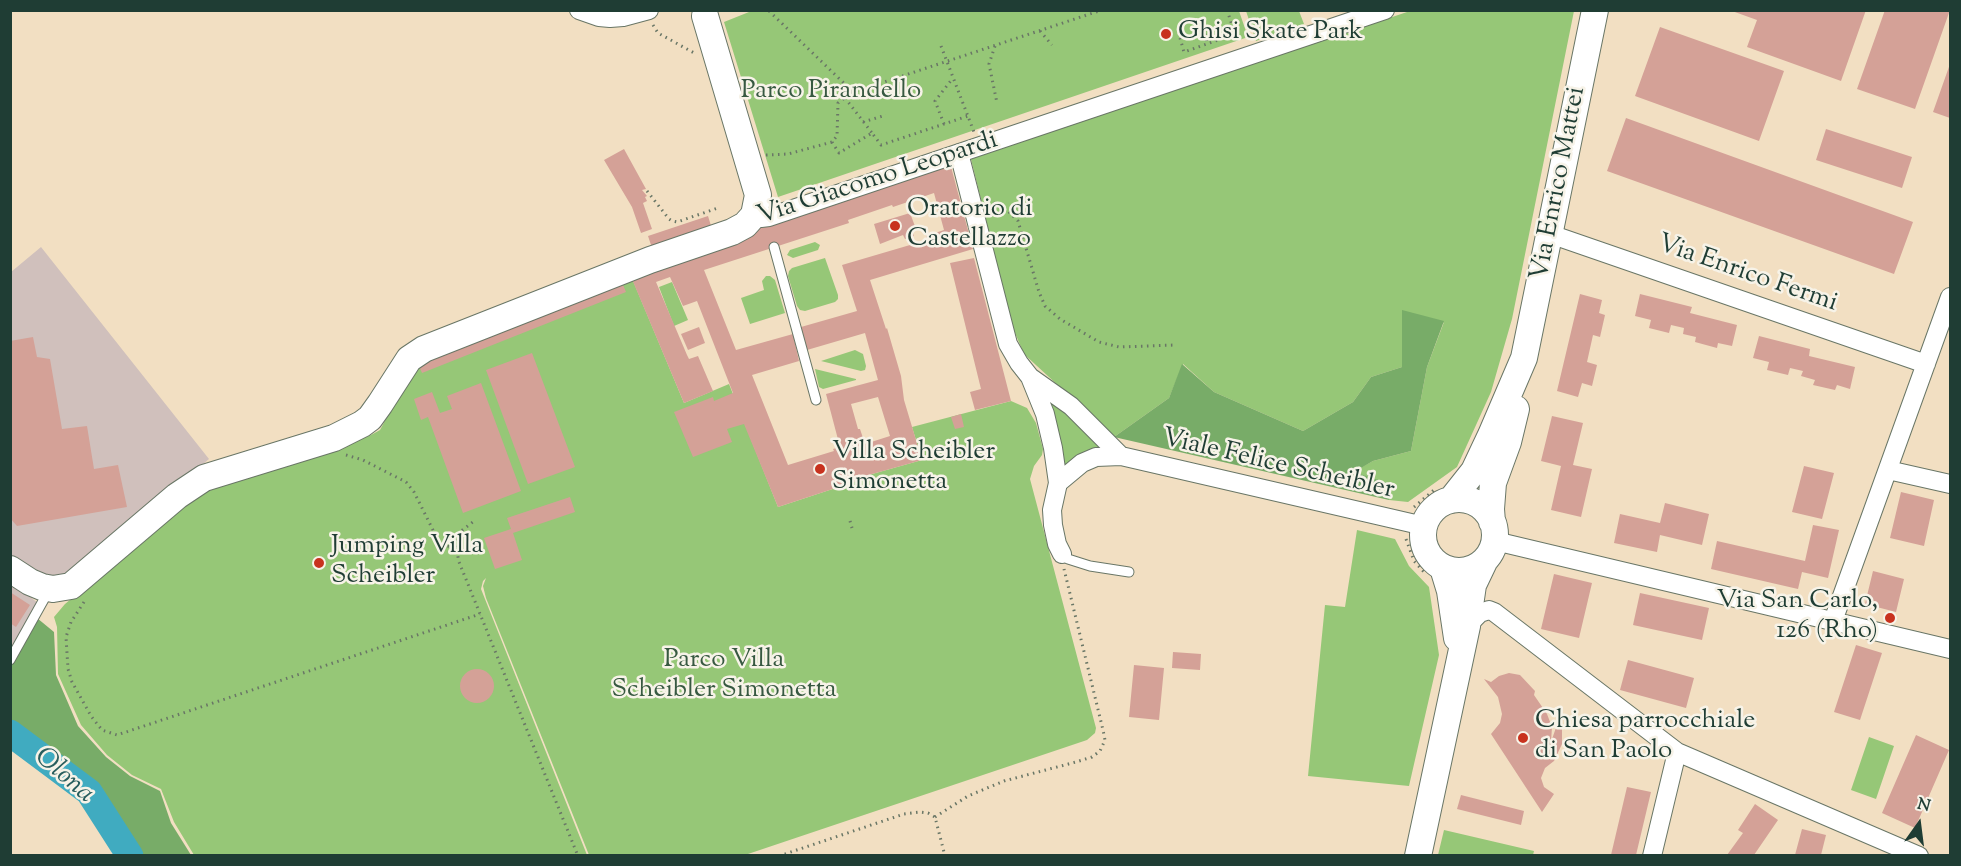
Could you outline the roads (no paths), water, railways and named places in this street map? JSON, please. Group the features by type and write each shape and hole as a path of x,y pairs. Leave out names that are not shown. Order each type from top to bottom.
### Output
{"street":[{"path":"579,10 592,16 609,18 650,10"},
{"name":"Via Giacomo Leopardi","path":"50,589 62,589 77,582 177,496 204,478 334,438 357,427 370,418 409,359 424,349 650,260 732,232 762,219 1385,10"},
{"name":"Via Enrico Mattei","path":"1451,500 1473,471 1496,425 1524,358 1595,10"},
{"path":"702,12 756,186 762,219"},
{"path":"959,153 1008,344 1030,377 1045,414 1058,483 1052,510 1053,525 1057,544 1062,554"},
{"name":"Via Enrico Fermi","path":"1550,234 1926,364"},
{"path":"1833,621 1950,297"},
{"name":"Via Enrico Mattei","path":"1418,855 1460,661 1473,585 1490,542 1493,483 1508,442 1521,391 1525,370 1524,358"},
{"name":"Viale Felice Scheibler","path":"1030,377 1071,406 1121,456"},
{"name":"Viale Felice Scheibler","path":"1058,483 1082,462 1096,457 1121,456 1424,526"},
{"path":"1888,470 1950,484"},
{"path":"1460,499 1484,509 1490,542 1473,569 1453,571 1443,568 1435,564 1425,550 1422,533 1424,526 1434,509 1451,500 1460,499"},
{"path":"1490,542 1950,649"},
{"name":"Via Enrico Mattei","path":"1443,568 1452,597 1460,661"},
{"path":"10,569 30,582 50,589"},
{"path":"1467,626 1480,613 1489,610 1494,612 1677,752 1919,855"},
{"path":"1652,855 1677,752"}],"lane":[{"path":"774,247 816,400"},
{"path":"1062,554 1068,559 1090,566 1129,572"},
{"path":"10,660 50,589"}],"waterway":[{"name":"Olona","path":"10,733 89,792 130,856"}],"place":[{"name":"Ghisi Skate Park","path":"1166,34"},
{"name":"Oratorio di Castellazzo","path":"895,226"},
{"name":"Villa Scheibler Simonetta","path":"820,469"},
{"name":"Jumping Villa Scheibler","path":"319,563"},
{"name":"Via San Carlo, 126 (Rho)","path":"1890,618"},
{"name":"Chiesa parrocchiale di San Paolo","path":"1523,738"}],"park label":[{"name":"Parco Pirandello","path":"831,93"},
{"name":"Parco Villa Scheibler Simonetta","path":"724,677"}]}
